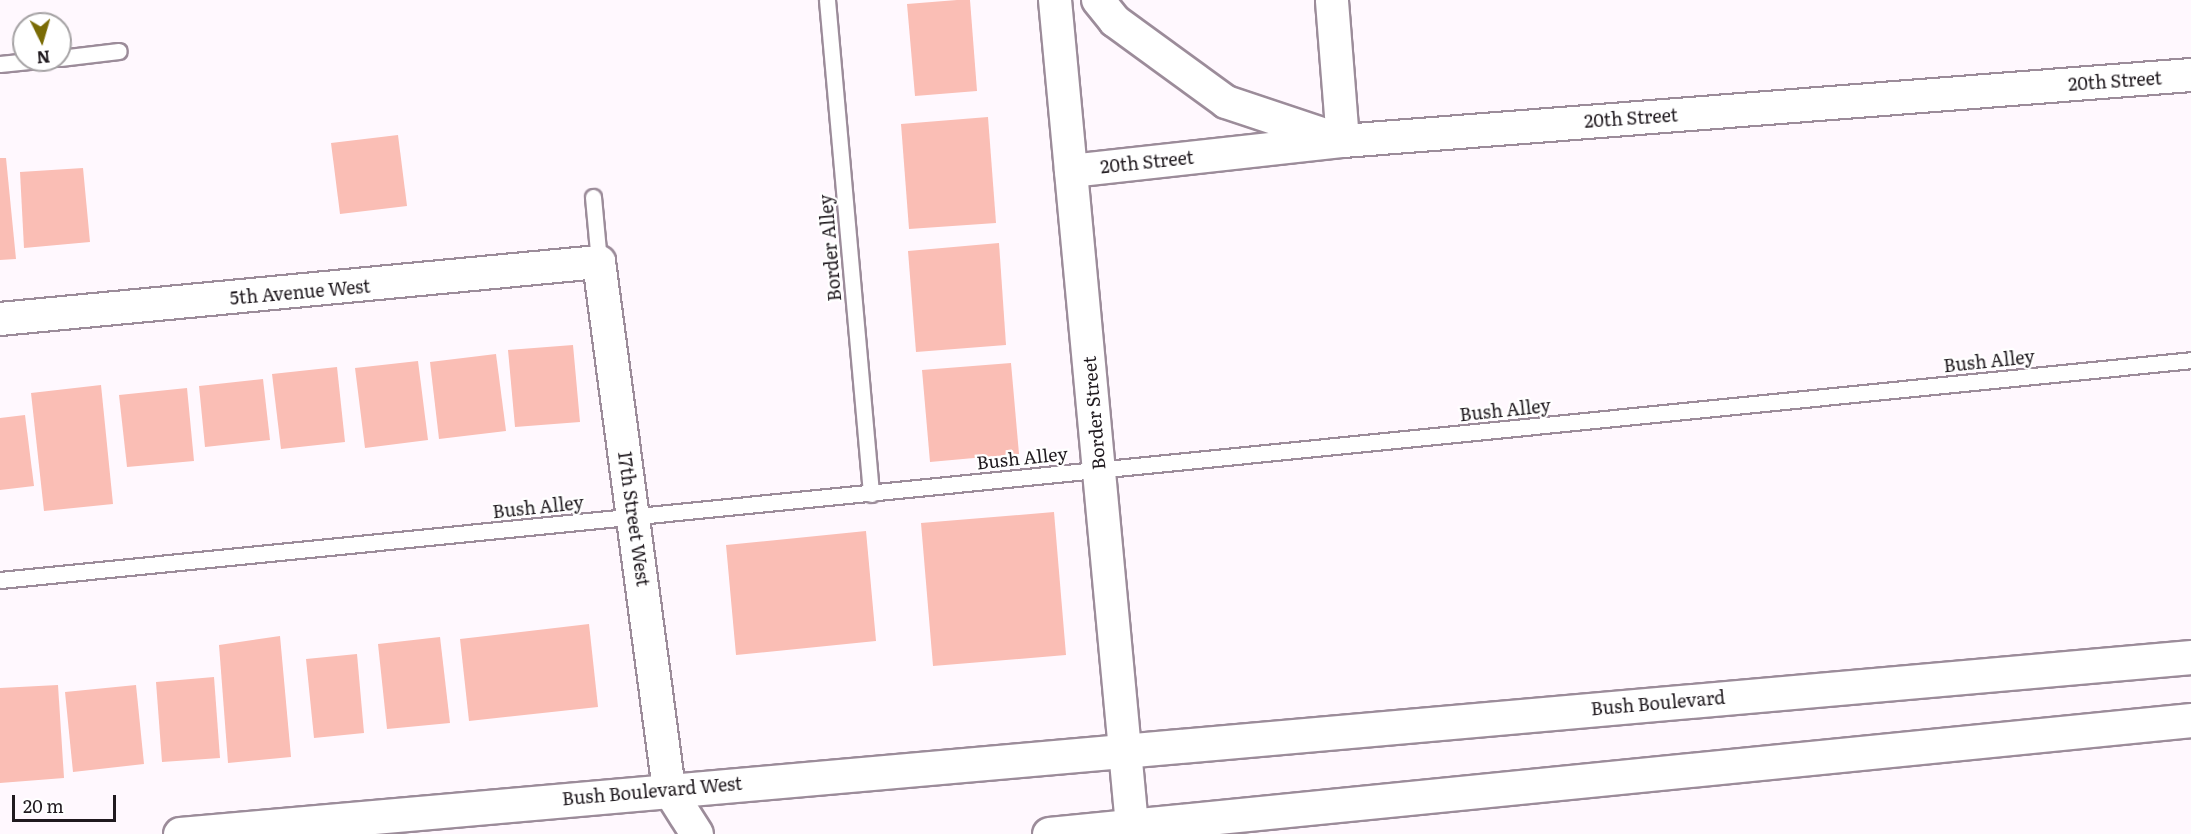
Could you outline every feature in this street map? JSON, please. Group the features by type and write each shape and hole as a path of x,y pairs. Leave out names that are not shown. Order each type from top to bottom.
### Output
{"main road":[{"name":"Bush Boulevard","path":"1125,749 2191,657"},
{"path":"1049,834 2191,720"},
{"name":"Bush Boulevard West","path":"180,834 1125,749"}],"street":[{"name":"Border Street","path":"1055,0 1132,826"},
{"path":"1098,0 1115,21 1226,102 1343,141 1332,0"},
{"name":"20th Street","path":"1071,171 1343,141 2191,75"},
{"name":"5th Avenue West","path":"0,320 599,262"},
{"name":"17th Street West","path":"599,262 669,790 697,834"}],"lane":[{"name":"Border Alley","path":"827,0 871,494"},
{"path":"72,57 119,51"},
{"name":"17th Street West","path":"593,197 599,262"},
{"name":"Bush Alley","path":"0,580 2191,360"}],"building":[{"path":"970,0 977,91 915,96 907,4"},
{"path":"988,117 996,223 909,229 901,124"},
{"path":"398,135 407,206 340,214 331,143"},
{"path":"0,158 6,158 16,259 0,260"},
{"path":"83,168 90,242 24,248 20,172"},
{"path":"999,243 1006,345 916,352 908,251"},
{"path":"573,345 580,422 515,427 508,350"},
{"path":"496,354 506,431 439,439 430,362"},
{"path":"418,361 428,440 365,448 355,368"},
{"path":"1011,363 1019,454 930,462 922,370"},
{"path":"337,367 345,442 281,449 272,374"},
{"path":"263,379 270,440 205,447 199,386"},
{"path":"101,385 113,504 44,511 31,393"},
{"path":"187,388 194,461 127,467 119,395"},
{"path":"25,415 34,486 0,490 0,418"},
{"path":"1054,512 1066,655 933,666 921,523"},
{"path":"866,531 876,641 736,655 726,545"},
{"path":"589,624 598,707 469,721 460,639"},
{"path":"280,636 291,757 228,763 219,645"},
{"path":"440,637 450,723 387,729 378,644"},
{"path":"357,654 364,733 314,738 306,659"},
{"path":"214,677 220,758 162,762 156,682"},
{"path":"58,685 64,778 0,783 0,688"},
{"path":"136,685 144,764 73,772 65,692"}]}
